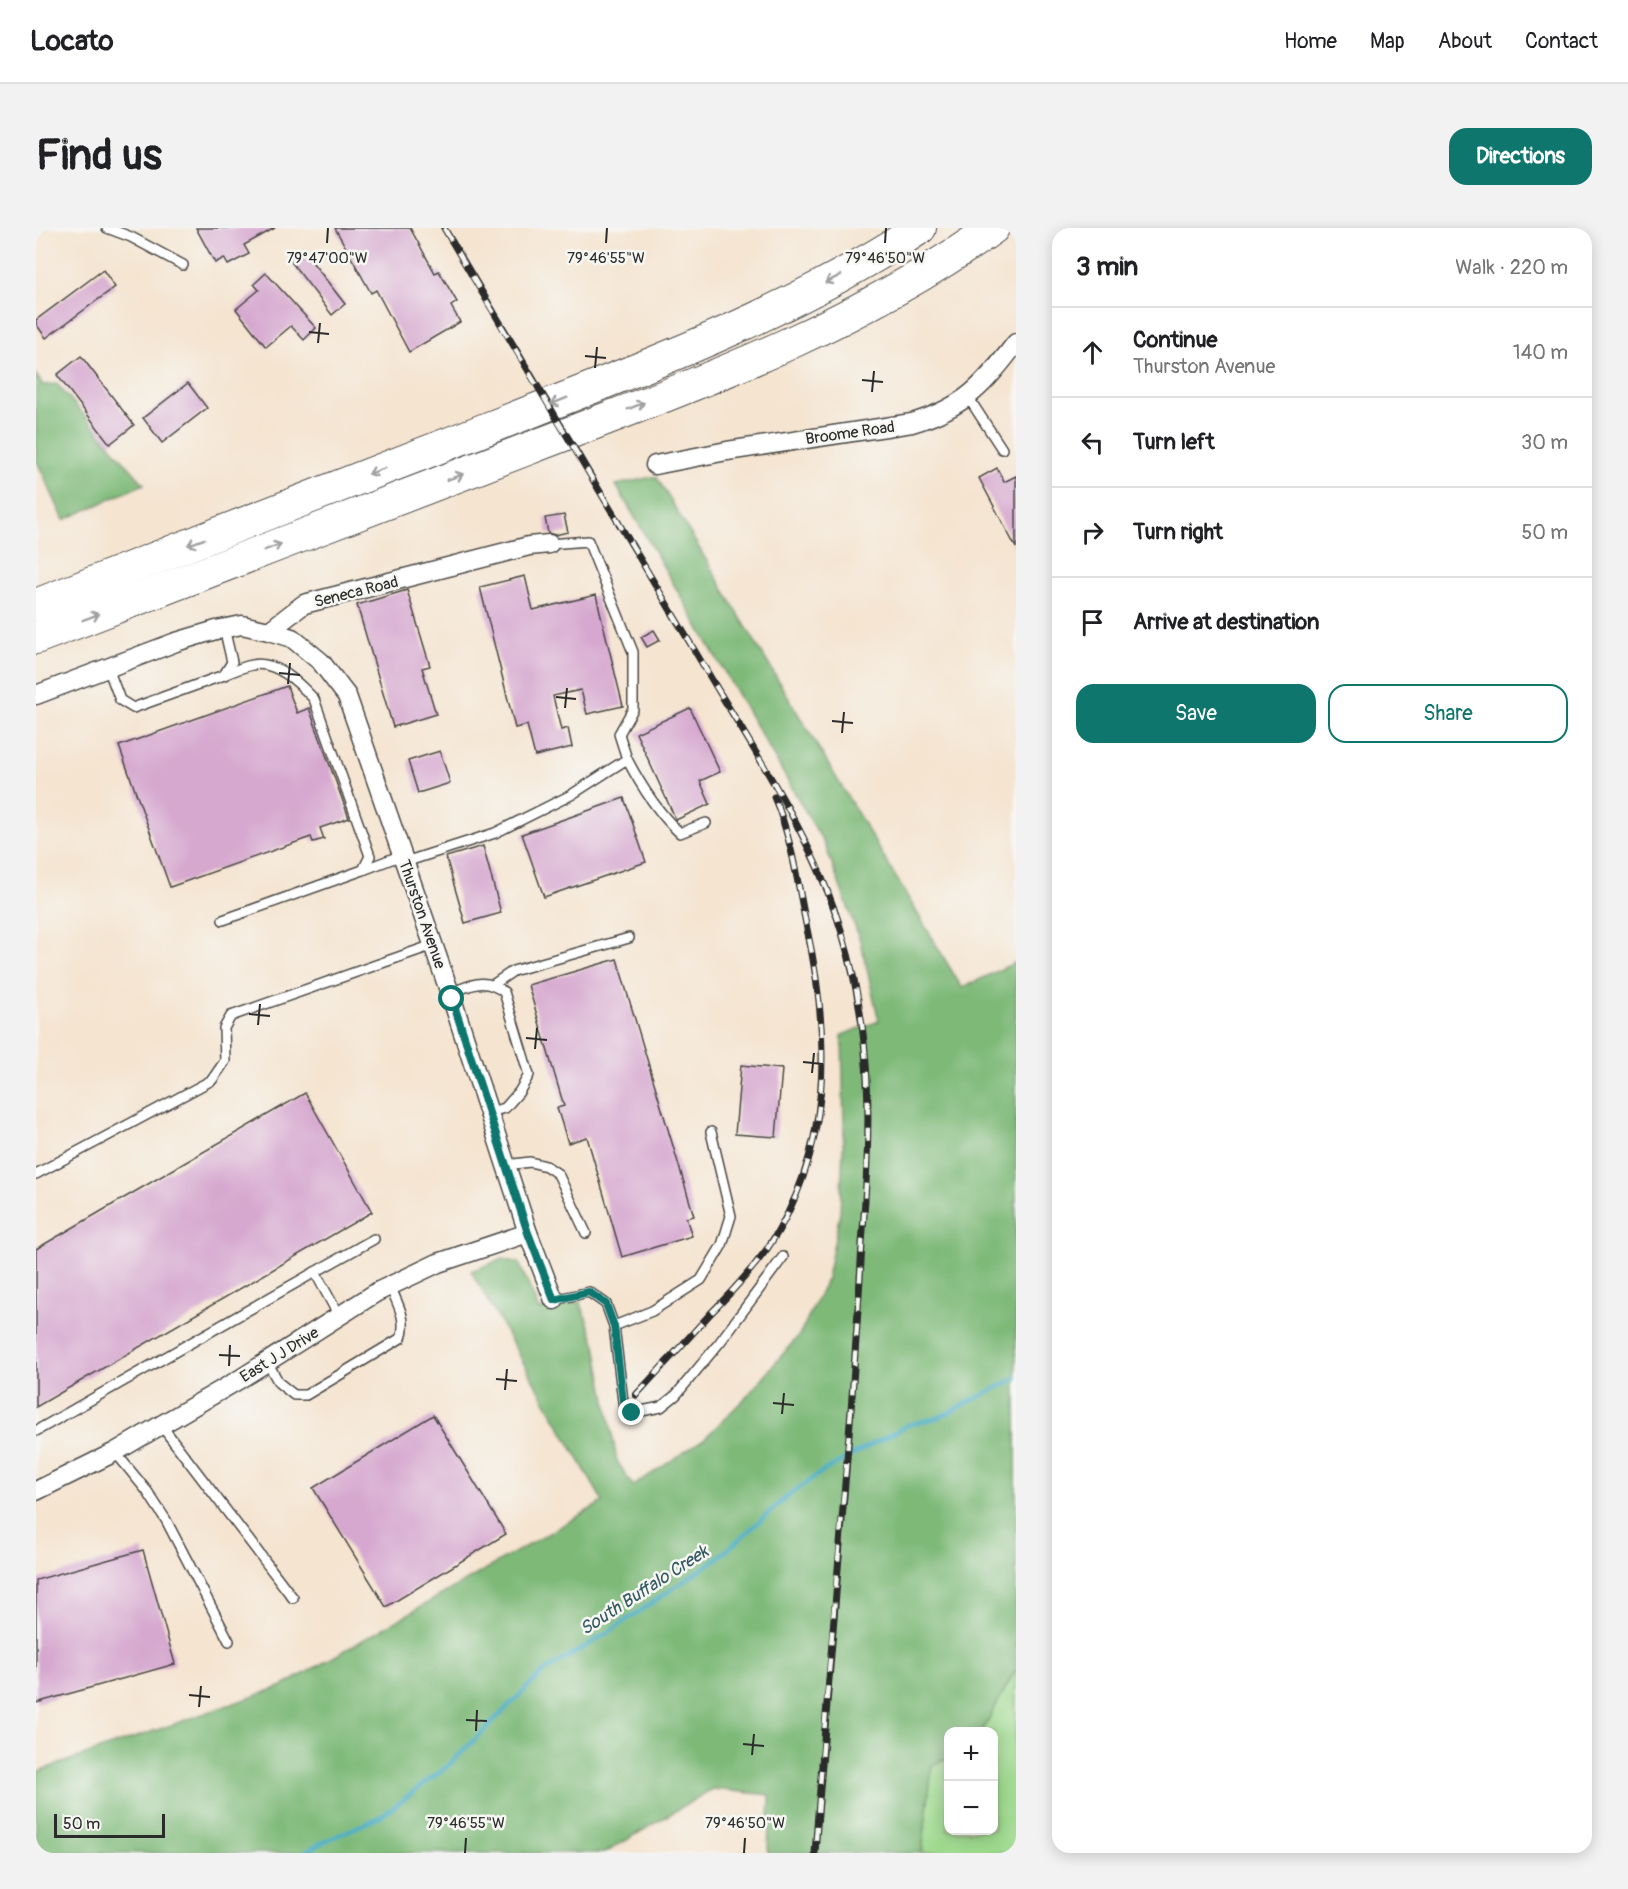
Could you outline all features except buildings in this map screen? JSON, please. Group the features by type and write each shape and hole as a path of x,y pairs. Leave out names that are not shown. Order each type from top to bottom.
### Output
{"highway":[{"path":"36,605 550,405 728,331 878,255 920,228"},
{"path":"36,638 569,433 727,369 811,333 887,294 968,246 993,228"}],"street":[{"name":"Broome Road","path":"655,465 727,450 912,423 934,417 954,407 984,383 1016,344"},
{"name":"Seneca Road","path":"269,631 304,604 529,546 549,544"},
{"path":"36,695 176,642 224,628 242,626 269,631"},
{"name":"Thurston Avenue","path":"269,631 292,638 321,662 348,696 434,945 528,1233 554,1300"},
{"name":"East J J Drive","path":"36,1491 115,1452 390,1286 438,1263 528,1233"}],"lane":[{"path":"107,228 131,237 183,265"},
{"path":"968,397 1002,448"},
{"path":"549,544 588,541 633,652 633,709 619,734 627,759 639,783 680,833 706,823"},
{"path":"224,628 232,662 224,675"},
{"path":"108,668 120,700 133,708 254,664 271,666 295,679 314,699 370,856 363,870"},
{"path":"223,920 363,870 495,833 571,795 627,759"},
{"path":"494,984 513,971 629,938"},
{"path":"36,1174 212,1080 225,1061 224,1028 231,1016 434,945"},
{"path":"450,993 477,983 494,984 504,992 529,1075 519,1092 505,1108 489,1112"},
{"path":"614,1326 652,1311 701,1280 722,1245 731,1216 711,1132"},
{"path":"506,1165 530,1162 546,1166 558,1173 586,1233"},
{"path":"36,1431 374,1239"},
{"path":"554,1300 589,1292 606,1304 614,1326 624,1410 632,1413 661,1407 676,1395 783,1257"},
{"path":"315,1272 339,1316"},
{"path":"267,1362 279,1383 294,1395 306,1395 401,1338 404,1329 401,1311 390,1286"},
{"path":"161,1425 293,1598"},
{"path":"115,1452 147,1491 166,1520 230,1641"}],"green space":[{"path":"36,375 43,385 57,384 144,484 64,520 36,459"},
{"path":"656,476 962,988 1016,962 1016,1669 984,1727 944,1727 944,1760 932,1765 922,1853 768,1853 770,1795 712,1789 605,1853 36,1853 36,1772 283,1686 603,1502 471,1271 503,1259 519,1263 539,1310 580,1301 596,1345 617,1461 633,1486 705,1438 748,1395 800,1334 827,1278 840,1212 844,1127 842,1035 879,1021 861,943 825,845 616,485"},
{"path":"1016,1669 1016,1853 922,1853 932,1765 944,1760 944,1835 998,1835 998,1727 984,1727"}],"waterway":[{"name":"South Buffalo Creek","path":"305,1853 323,1842 380,1817 448,1766 542,1673 606,1634 718,1558 789,1495 825,1470 908,1425 940,1417 1016,1378"}],"railway":[{"path":"444,228 780,794 830,897 853,973 865,1050 867,1164 851,1410 815,1853"},
{"path":"636,1395 740,1283 767,1249 788,1212 804,1174 815,1134 822,1053 820,1011 815,970 794,862 774,797"}],"route":[{"path":"452,999 528,1233 554,1300 589,1292 606,1304 614,1326 624,1410 632,1413"}]}
